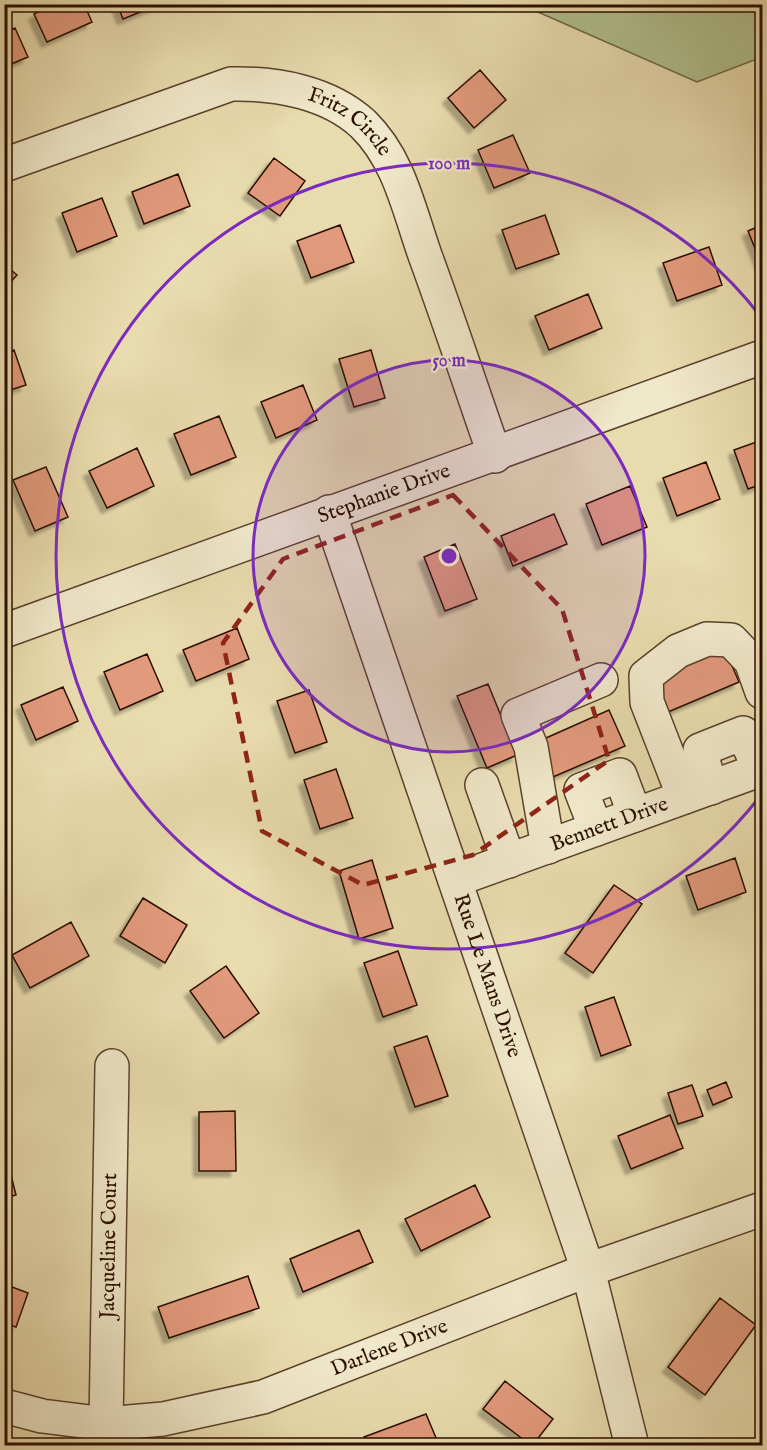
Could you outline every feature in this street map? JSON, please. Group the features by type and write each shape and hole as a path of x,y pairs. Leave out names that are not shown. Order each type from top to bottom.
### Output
{"street":[{"name":"Fritz Circle","path":"4,165 231,84 260,83 286,87 340,108 362,124 394,165 495,456"},
{"name":"Stephanie Drive","path":"4,631 329,512 495,456 762,357"},
{"name":"Rue Le Mans Drive","path":"329,512 588,1270 632,1446"},
{"path":"698,792 647,702 646,676 678,651 707,639 731,640 751,661 762,692"},
{"path":"548,847 531,747 518,715 601,680"},
{"name":"Bennett Drive","path":"455,880 761,769"},
{"path":"596,829 581,790 620,775 635,815"},
{"path":"482,786 509,861"},
{"name":"Jacqueline Court","path":"106,1424 112,1066"},
{"name":"Darlene Drive","path":"4,1406 42,1416 106,1424 163,1419 263,1397 588,1270 762,1209"}],"highlighted area":[{"path":"453,495 562,609 609,760 473,855 363,885 262,831 223,643 283,559"}],"green space":[{"path":"522,5 762,5 762,57 697,82"}],"building":[{"path":"55,4 84,4 92,22 47,42 34,14"},
{"path":"117,4 160,4 123,19"},
{"path":"15,28 28,57 4,67 4,33"},
{"path":"480,70 506,100 474,128 448,98"},
{"path":"513,135 530,173 494,188 478,150"},
{"path":"274,158 305,181 280,216 248,193"},
{"path":"178,174 190,206 144,224 132,192"},
{"path":"102,198 117,236 77,252 62,213"},
{"path":"545,215 559,254 516,269 502,230"},
{"path":"340,225 354,262 311,278 297,241"},
{"path":"762,225 762,266 748,231"},
{"path":"709,247 722,285 677,301 663,263"},
{"path":"4,264 17,275 4,289"},
{"path":"588,294 602,328 549,350 535,316"},
{"path":"14,350 26,385 4,392 4,354"},
{"path":"371,350 385,398 354,407 339,359"},
{"path":"303,385 317,420 276,438 261,402"},
{"path":"219,416 236,457 191,475 174,434"},
{"path":"762,440 762,484 748,489 734,450"},
{"path":"137,448 154,486 107,508 89,471"},
{"path":"706,462 720,499 677,516 663,478"},
{"path":"46,467 68,517 35,531 13,480"},
{"path":"630,486 647,527 602,545 586,504"},
{"path":"554,514 567,544 513,566 501,536"},
{"path":"455,544 477,599 445,611 424,557"},
{"path":"237,628 249,659 196,681 183,650"},
{"path":"724,647 739,682 668,712 653,676"},
{"path":"147,654 163,691 120,710 104,672"},
{"path":"488,684 517,755 487,768 457,696"},
{"path":"63,687 78,721 36,740 21,705"},
{"path":"309,690 327,742 295,753 277,701"},
{"path":"609,710 625,746 553,777 537,742"},
{"path":"336,769 353,818 320,829 304,780"},
{"path":"735,858 746,892 698,910 686,876"},
{"path":"372,860 393,928 359,939 339,871"},
{"path":"614,885 642,904 593,973 565,953"},
{"path":"143,898 187,925 165,963 120,936"},
{"path":"71,922 89,956 30,988 12,955"},
{"path":"398,951 417,1005 383,1017 364,963"},
{"path":"226,966 259,1013 224,1038 190,991"},
{"path":"614,997 631,1045 601,1056 585,1007"},
{"path":"427,1036 448,1096 415,1107 394,1047"},
{"path":"726,1082 732,1097 713,1105 707,1090"},
{"path":"692,1085 703,1116 678,1124 668,1093"},
{"path":"235,1111 236,1171 199,1171 199,1112"},
{"path":"670,1115 683,1148 631,1169 618,1136"},
{"path":"4,1147 16,1195 4,1198"},
{"path":"475,1185 490,1217 421,1251 405,1219"},
{"path":"359,1230 373,1262 303,1292 290,1259"},
{"path":"248,1276 259,1308 169,1338 158,1307"},
{"path":"4,1284 28,1293 16,1327 4,1323"},
{"path":"720,1298 756,1325 705,1395 668,1367"},
{"path":"505,1381 553,1419 532,1446 483,1409"},
{"path":"426,1414 439,1445 367,1446 364,1437"}]}
